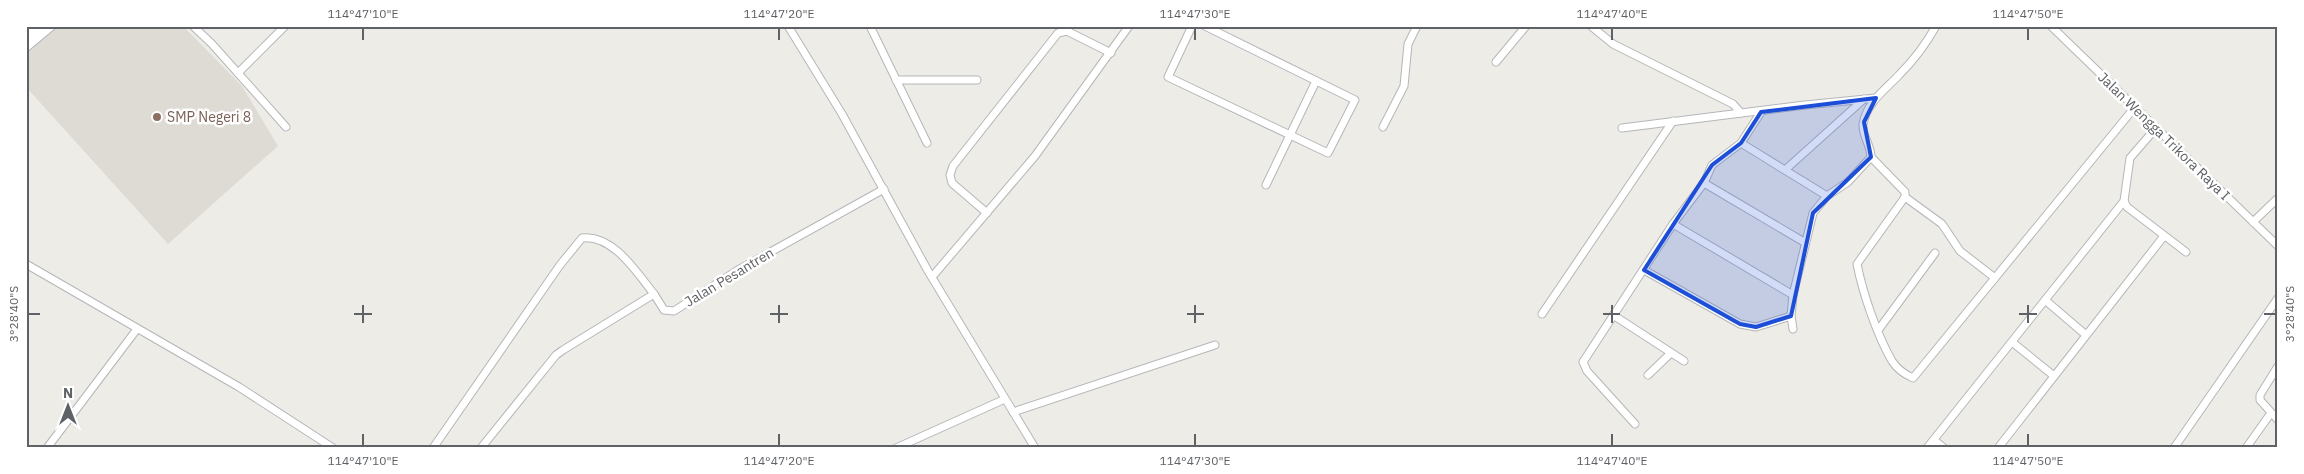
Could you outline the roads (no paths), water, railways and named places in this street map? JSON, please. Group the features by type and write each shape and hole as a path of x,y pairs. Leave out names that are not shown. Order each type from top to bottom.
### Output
{"street":[{"path":"26,36 38,26"},
{"path":"26,46 50,26"},
{"path":"193,26 286,127"},
{"path":"238,73 285,26"},
{"path":"788,26 884,189 932,277 1035,448"},
{"path":"870,26 927,143"},
{"path":"932,277 1035,156 1129,26"},
{"path":"1192,26 1168,76 1328,153 1355,100 1205,26"},
{"path":"1383,127 1404,86 1408,44 1417,26"},
{"path":"1496,62 1526,26"},
{"path":"1591,26 1612,44 1733,104 1740,113"},
{"path":"1936,26 1926,43 1904,70 1885,86 1876,98 1864,122 1872,157 1905,192 1905,198 1857,264 1865,296 1892,361 1902,373 1913,378 2135,107"},
{"name":"Jalan Wengga Trikora Raya I","path":"2051,26 2278,246"},
{"path":"987,213 952,183 950,175 953,166 1058,33 1067,31 1110,53"},
{"path":"896,80 977,80"},
{"path":"1266,185 1316,81"},
{"path":"1622,128 1673,120 1761,112 1876,98"},
{"path":"1785,170 1864,99"},
{"path":"1635,424 1587,371 1583,362 1673,224 1704,183 1712,165 1741,143 1761,112"},
{"path":"1542,314 1673,120"},
{"path":"2156,128 2130,158 2124,201 2126,207 2186,252"},
{"path":"1741,143 1827,196"},
{"path":"1793,329 1791,316 1793,295 1804,242 1813,213 1827,196 1848,182 1872,157"},
{"path":"1704,183 1804,242"},
{"name":"Jalan Pesantren","path":"654,294 664,310 674,310 738,270 884,189"},
{"path":"1905,198 1942,224 1960,251 1995,278"},
{"path":"2254,222 2278,198"},
{"path":"1927,448 2124,201"},
{"path":"1673,224 1793,295"},
{"path":"1998,448 2164,236"},
{"path":"433,448 560,266 582,238 596,240 621,252 654,294 556,355 481,448"},
{"path":"1878,329 1935,253"},
{"path":"26,264 238,387 333,448"},
{"path":"1644,270 1740,324 1756,327 1791,316"},
{"path":"2174,448 2278,298"},
{"path":"2045,300 2086,335"},
{"path":"1613,316 1684,361"},
{"path":"47,448 137,329"},
{"path":"2012,342 2054,376"},
{"path":"1013,412 1215,345"},
{"path":"1648,375 1671,353"},
{"path":"2278,366 2260,395 2260,400 2278,420"},
{"path":"896,448 1005,399"},
{"path":"2246,448 2271,413"},
{"path":"1934,440 1944,448"}],"place":[{"name":"SMP Negeri 8","path":"157,117"}]}
